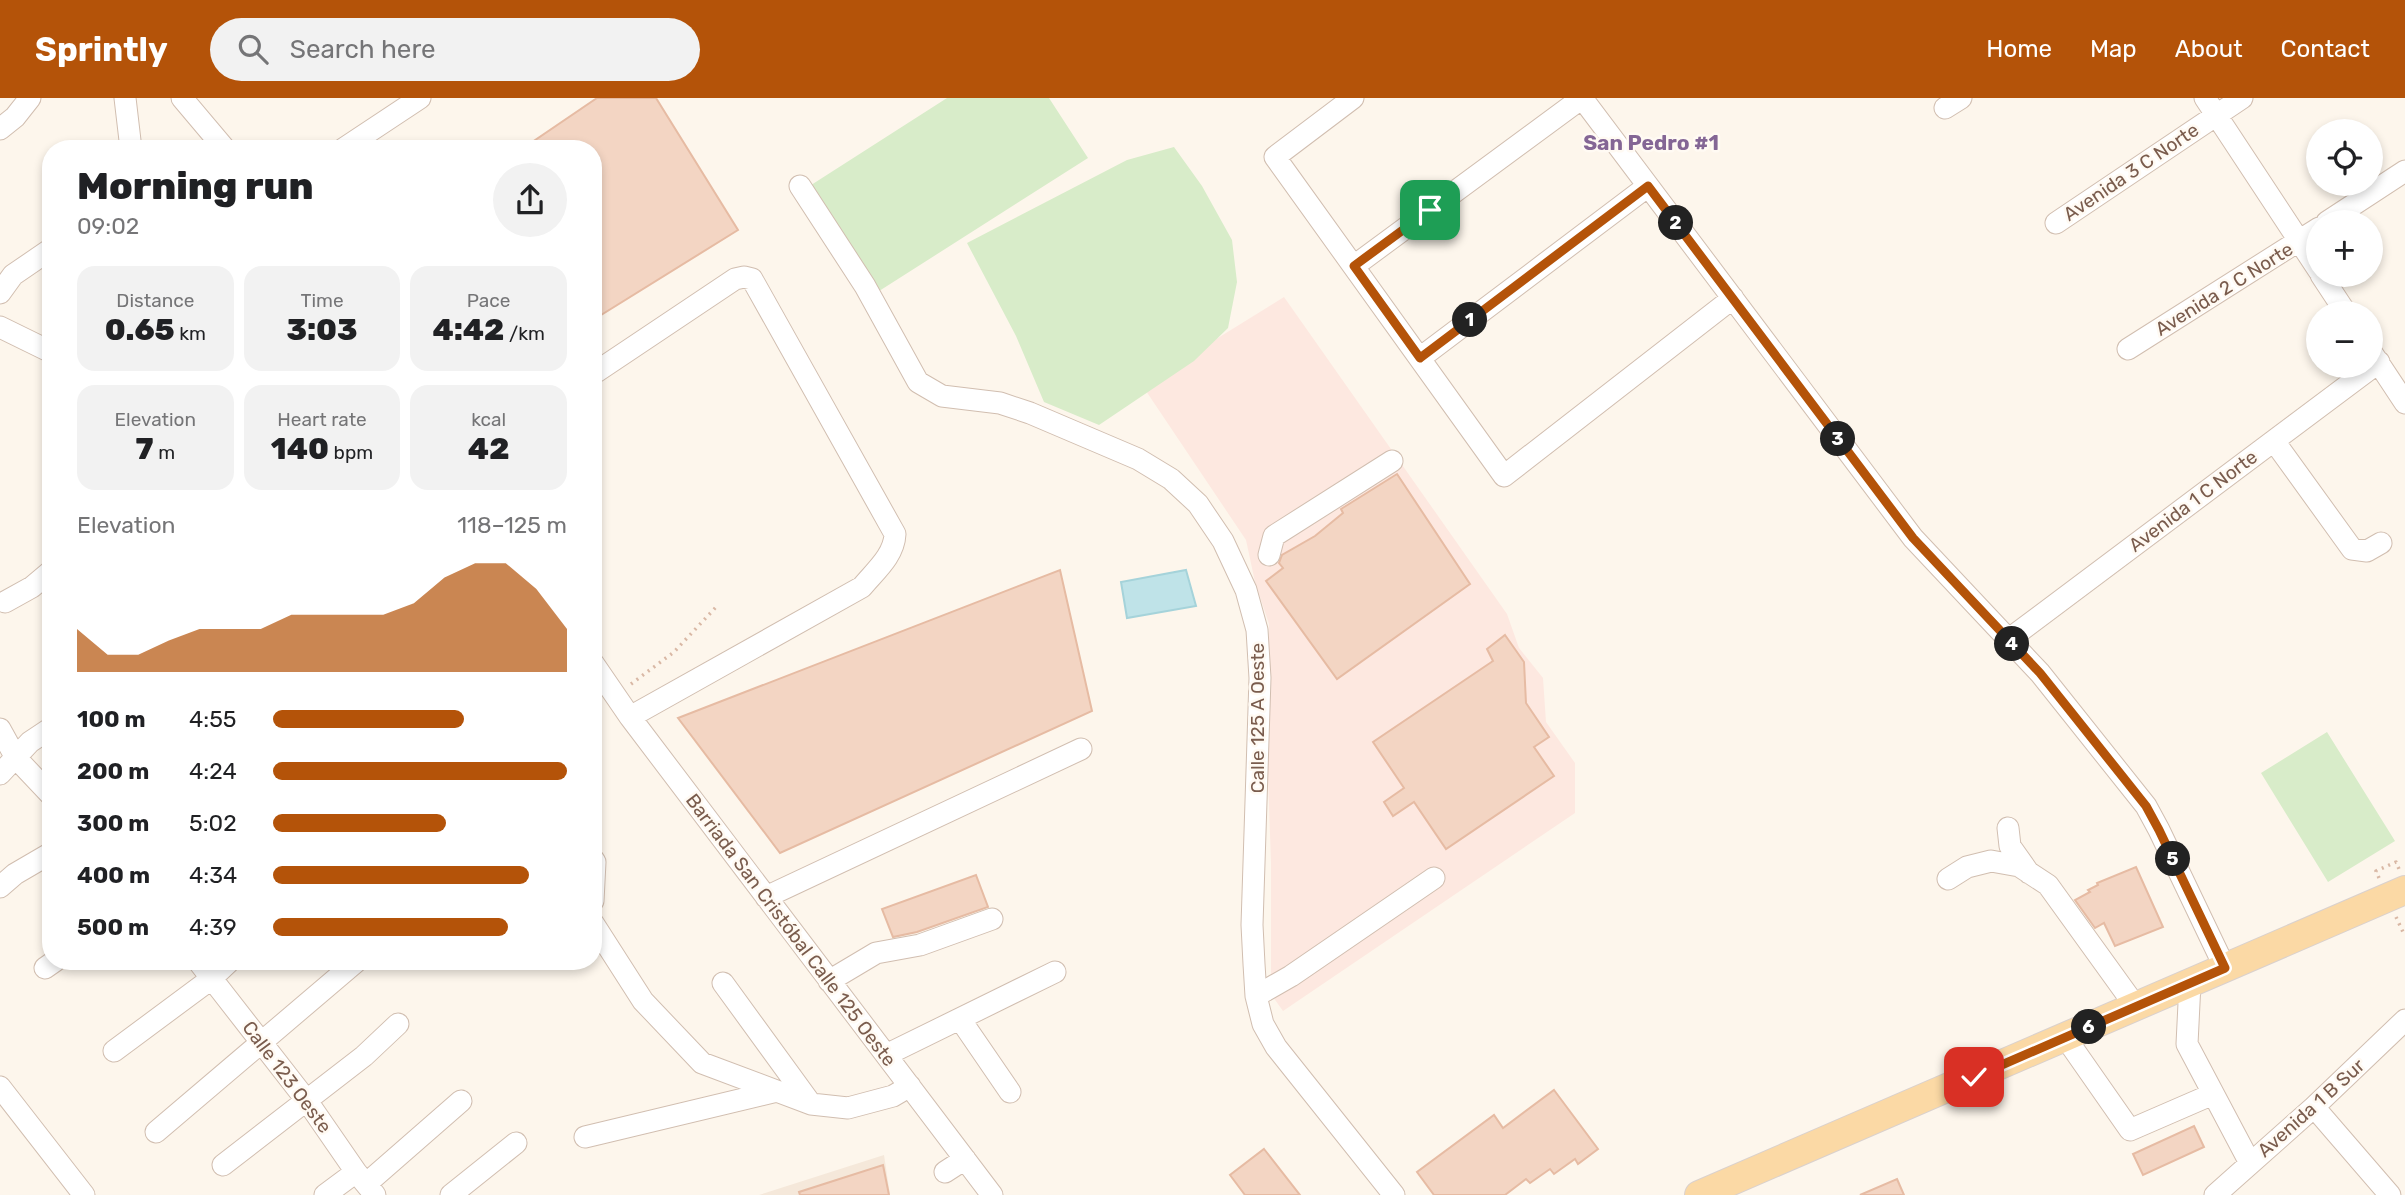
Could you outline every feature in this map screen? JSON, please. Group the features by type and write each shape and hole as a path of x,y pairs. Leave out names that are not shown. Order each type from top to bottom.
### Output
{"main road":[{"path":"1699,1195 2405,890"}],"street":[{"path":"0,129 15,117 30,98"},
{"path":"125,98 130,140"},
{"path":"182,98 217,140"},
{"path":"356,140 419,98"},
{"path":"1353,98 1275,157 1504,476 1733,298"},
{"path":"1354,266 1582,98 1913,538 2040,673 2146,806 2225,968"},
{"name":"Avenida 3 C Norte","path":"2056,223 2211,106 2242,98"},
{"path":"2211,106 2306,252"},
{"path":"2346,210 2405,171"},
{"name":"Calle 125 A Oeste","path":"800,186 864,286 918,382 942,397 1000,403 1030,413 1138,459 1171,478 1199,504 1223,541 1246,590 1257,630 1261,678 1252,925 1256,996 1264,1024 1276,1047 1394,1195"},
{"path":"1420,358 1648,186"},
{"name":"Avenida 2 C Norte","path":"2128,349 2306,236"},
{"path":"0,293 13,275 42,255"},
{"path":"602,368 735,279 744,276 752,279 895,534 889,555 862,587 630,717"},
{"path":"0,327 42,348"},
{"path":"2383,369 2405,403"},
{"name":"Avenida 1 C Norte","path":"2007,640 2274,441 2350,378"},
{"path":"2274,441 2352,549 2367,551 2381,543"},
{"path":"1269,555 1274,536 1392,461"},
{"path":"2,603 42,579"},
{"name":"Barriada San Cristóbal Calle 125 Oeste","path":"602,676 630,717 992,1195"},
{"path":"0,729 16,758 42,785"},
{"path":"0,774 30,742 42,733"},
{"path":"766,897 1081,749"},
{"path":"2008,828 2010,846 2029,873"},
{"path":"0,887 15,874 42,858"},
{"path":"1948,879 1967,867 1991,861 2019,866 2048,885 2136,1007"},
{"path":"1256,996 1291,976 1434,878"},
{"path":"829,981 876,953 920,944 992,919"},
{"path":"602,937 643,1001 702,1063 811,1104 848,1108 893,1096 910,1086"},
{"name":"Calle 123 Oeste","path":"204,970 307,1101 365,1184"},
{"path":"114,1051 220,970"},
{"path":"156,1132 346,970"},
{"path":"886,1055 1055,972"},
{"path":"723,983 811,1104"},
{"path":"2190,983 2187,1044 2250,1163"},
{"path":"960,1018 1010,1092"},
{"name":"Avenida 1 B Sur","path":"2215,1195 2314,1107 2405,1020"},
{"path":"223,1165 364,1056 398,1024"},
{"path":"2065,1037 2130,1130 2213,1094"},
{"path":"0,1087 84,1195"},
{"path":"585,1137 777,1091"},
{"path":"325,1195 365,1184 461,1101"},
{"path":"2314,1107 2389,1195"},
{"path":"451,1195 516,1143"},
{"path":"945,1172 965,1159"}],"path":[{"path":"615,695 674,652 717,606"},
{"path":"2376,871 2396,862"}],"shaded area":[{"path":"1284,297 1507,614 1519,648 1543,678 1546,722 1575,763 1575,813 1283,1011 1273,997 1271,976 1267,747 1269,624 1255,582 1246,540 1142,385"},
{"path":"884,1155 890,1195 759,1195"}],"green space":[{"path":"947,98 1049,98 1088,158 876,293 808,187"},
{"path":"1174,147 1202,186 1232,240 1237,282 1228,328 1194,361 1099,425 1044,402 1016,336 967,243 1127,160"},
{"path":"2327,732 2395,841 2328,882 2261,773"}],"water":[{"path":"1186,570 1196,606 1127,618 1121,582"}],"building":[{"path":"597,98 656,98 738,230 602,314 602,140 535,140"},
{"path":"1397,474 1470,584 1337,679 1266,581 1283,568 1279,563 1282,555 1315,536 1343,513 1341,509"},
{"path":"1060,570 1092,711 780,853 678,718"},
{"path":"1505,635 1524,662 1526,703 1549,737 1534,747 1554,776 1446,849 1414,802 1393,816 1384,802 1404,788 1373,742 1493,661 1487,649"},
{"path":"2136,867 2163,927 2115,946 2104,923 2095,928 2075,900 2090,892 2088,890 2098,885 2097,883"},
{"path":"976,875 988,907 917,932 893,937 882,909"},
{"path":"1554,1090 1598,1149 1578,1164 1575,1159 1554,1174 1550,1169 1530,1183 1526,1179 1505,1195 1434,1195 1417,1172 1494,1115 1503,1128"},
{"path":"2194,1126 2204,1147 2143,1175 2133,1154"},
{"path":"1264,1149 1300,1195 1245,1195 1230,1175"},
{"path":"883,1165 889,1195 800,1195 799,1192"},
{"path":"1897,1179 1904,1195 1860,1195"}],"district":[{"name":"San Pedro #1","path":"1651,142"}],"route":[{"path":"1430,210 1354,266 1420,358 1648,186 1913,538 2040,673 2146,806 2225,968 1974,1077"}]}
